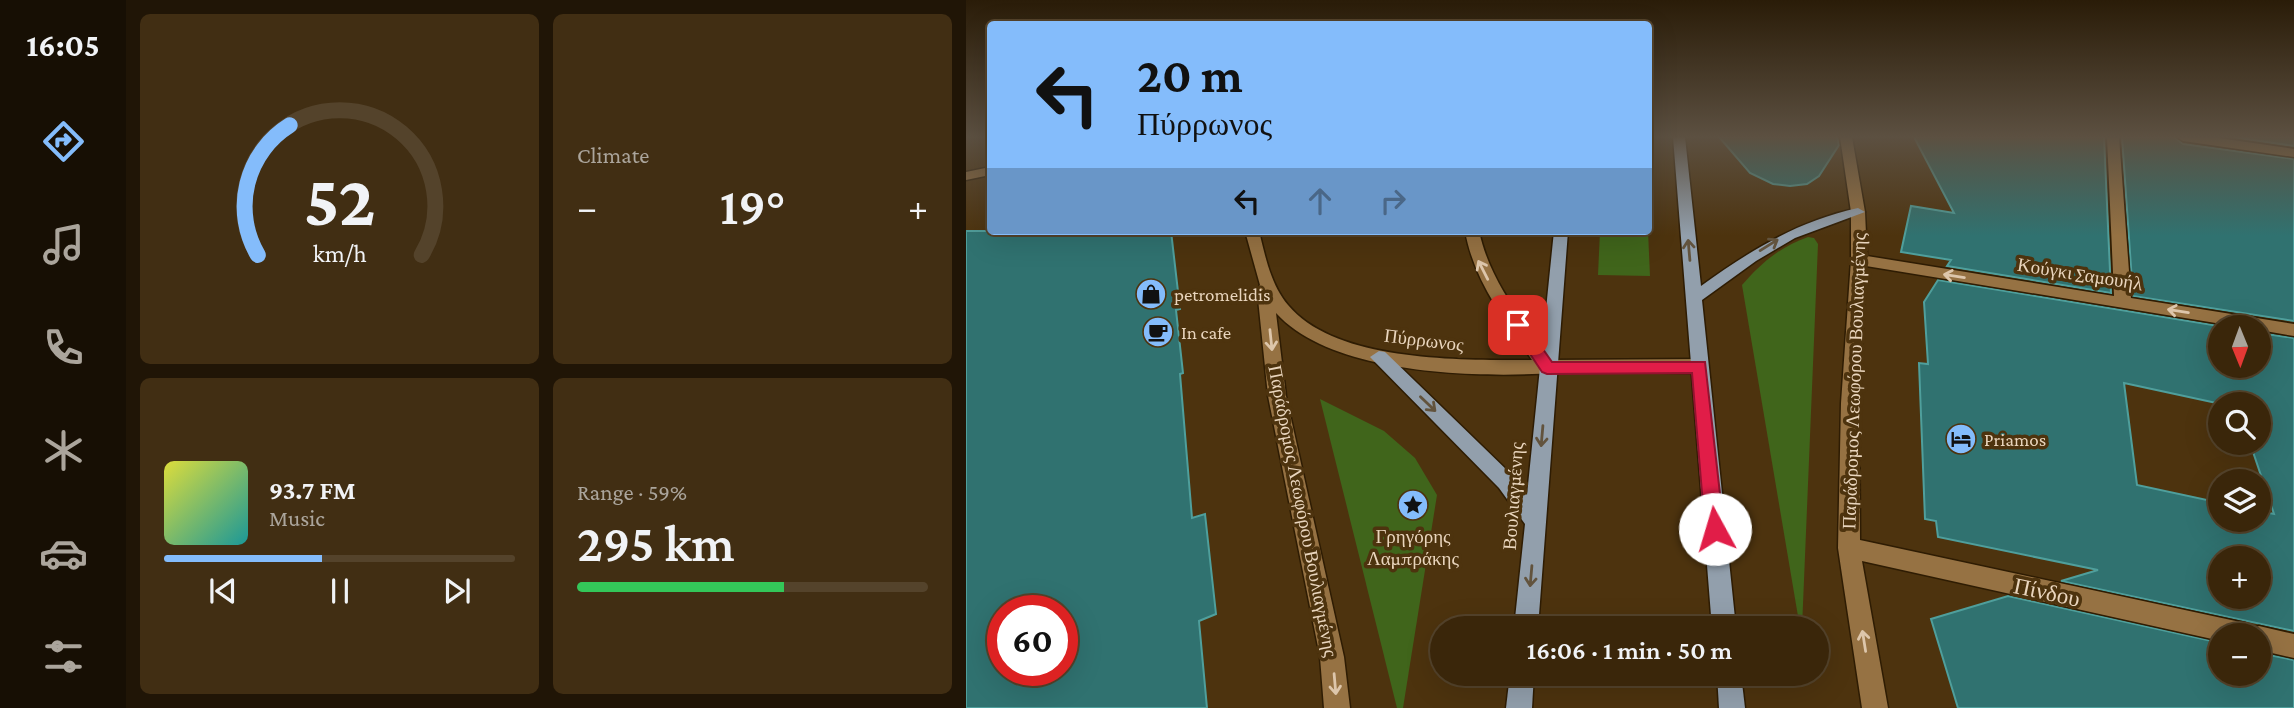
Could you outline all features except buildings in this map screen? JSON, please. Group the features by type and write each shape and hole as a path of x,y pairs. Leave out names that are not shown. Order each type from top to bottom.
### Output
{"main road":[{"path":"1682,170 1723,616"},
{"path":"1693,299 1791,232 1820,219 1858,212"},
{"name":"Βουλιαγμένης","path":"1528,616 1547,368 1561,235"},
{"path":"1379,357 1506,482 1536,523"},
{"path":"1519,708 1521,686"},
{"path":"1730,686 1732,708"}],"street":[{"name":"Παράδρομος Λεωφόρου Βουλιαγμένης","path":"1851,170 1858,212 1859,260 1850,403 1849,548 1875,708"},
{"path":"2115,170 2123,303"},
{"path":"966,176 987,172"},
{"name":"Πύρρωνος","path":"1253,235 1263,272 1276,301 1294,324 1329,340 1379,357 1454,367 1699,366"},
{"path":"1473,235 1478,259 1486,276 1547,368"},
{"name":"Κούγκι Σαμουήλ","path":"1859,260 2294,330"},
{"name":"Παράδρομος Λεωφόρου Βουλιαγμένης","path":"1263,272 1278,396 1332,657 1337,708"},
{"name":"Πίνδου","path":"1849,548 2208,627"},
{"path":"2271,641 2294,646"}],"green space":[{"path":"1600,235 1648,235 1650,276 1598,275"},
{"path":"1808,237 1814,238 1818,244 1802,616 1798,616 1742,285 1772,256"},
{"path":"1320,399 1384,431 1415,458 1437,495 1403,708 1397,708"}],"place":[{"name":"petromelidis","path":"1151,294"},
{"name":"In cafe","path":"1158,332"},
{"name":"Priamos","path":"1961,439"},
{"name":"Γρηγόρης Λαμπράκης","path":"1413,505"}],"route":[{"path":"1518,325 1547,368 1699,366 1715,529"}]}
